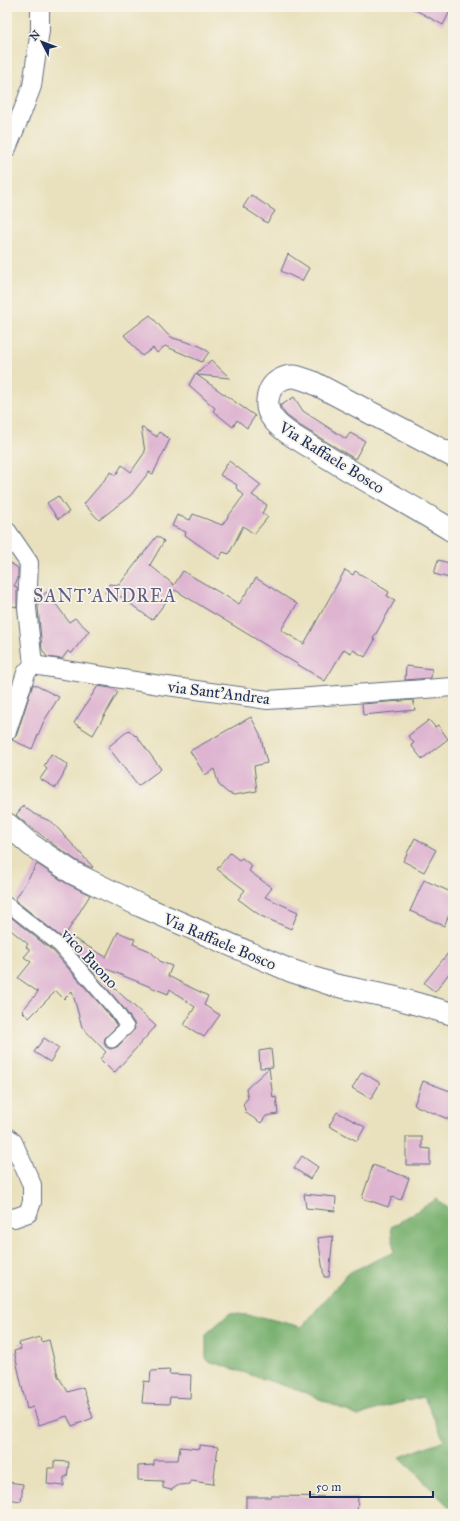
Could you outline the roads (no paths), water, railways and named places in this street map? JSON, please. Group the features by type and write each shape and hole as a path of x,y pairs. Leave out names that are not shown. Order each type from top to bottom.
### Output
{"street":[{"path":"7,148 32,86 40,30 40,7"},
{"name":"Via Raffaele Bosco","path":"453,456 312,382 292,375 279,380 269,390 267,404 271,418 281,428 347,470 453,531"},
{"path":"7,531 29,563 27,608 33,665 26,673 7,731"},
{"name":"via Sant'Andrea","path":"33,665 268,700 453,686"},
{"name":"Via Raffaele Bosco","path":"7,824 31,845 73,873 141,906 289,970 334,985 396,998 453,1014"},
{"name":"vico Buono","path":"7,904 60,946 117,1012 127,1027 112,1041"},
{"path":"7,1137 13,1142 32,1185 32,1202 28,1213 14,1218 7,1217"}],"district":[{"name":"SANT'ANDREA","path":"105,596"}]}
